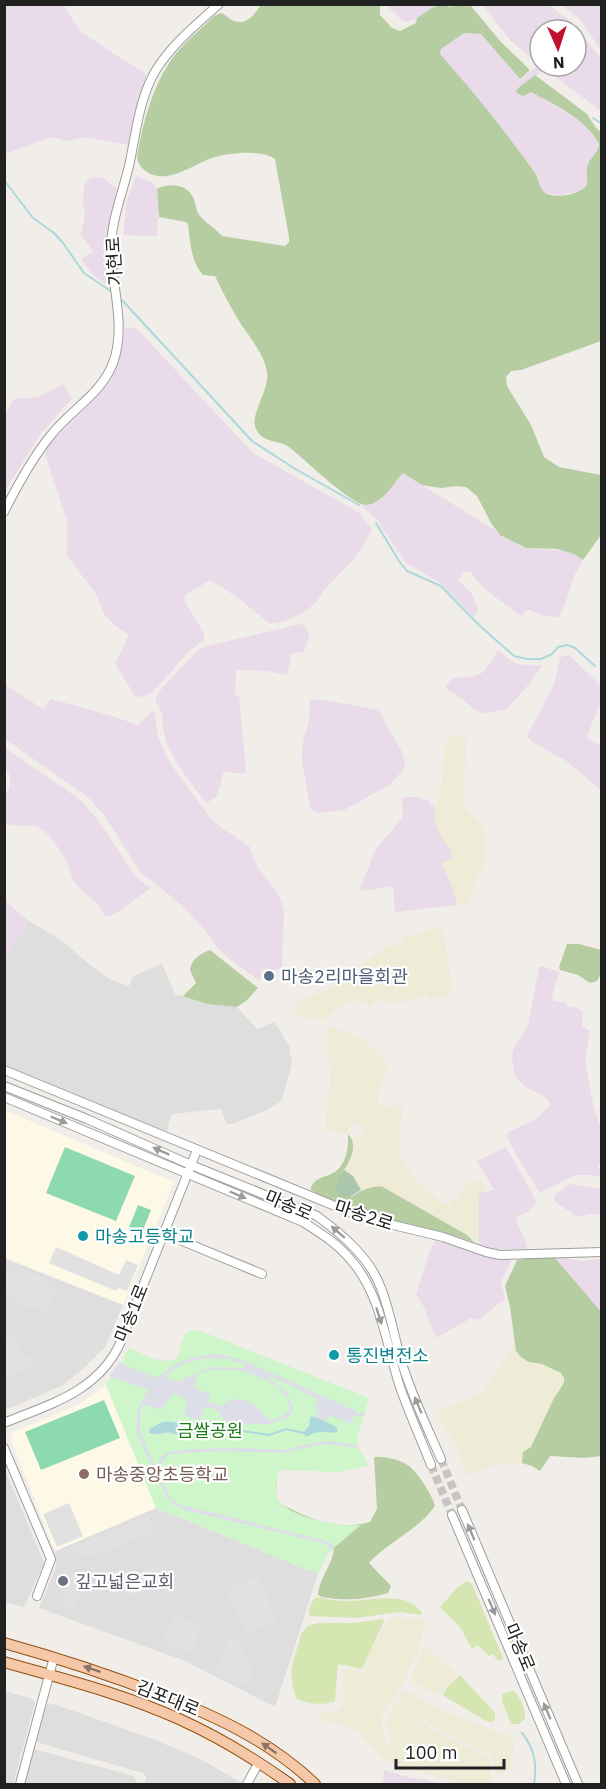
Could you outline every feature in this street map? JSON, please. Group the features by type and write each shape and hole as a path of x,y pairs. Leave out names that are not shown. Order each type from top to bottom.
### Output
{"main road":[{"name":"김포대로","path":"4,1643 113,1676 222,1720 264,1744 315,1785"},
{"name":"김포대로","path":"4,1662 117,1696 178,1718 233,1746 290,1785"}],"street":[{"name":"가현로","path":"4,512 52,434 96,389 112,365 119,333 111,255 112,231 142,106 150,81 168,54 219,4"},
{"name":"마송2로","path":"4,1070 364,1218 443,1237 486,1252 515,1256 602,1252"},
{"name":"마송로","path":"4,1086 87,1119 303,1222 329,1239 351,1259 369,1287 381,1319 401,1390 431,1465"},
{"name":"마송로","path":"4,1097 318,1216 336,1229 356,1250 381,1286 412,1392 441,1459"},
{"name":"마송1로","path":"4,1423 53,1403 86,1386 110,1361 121,1341 197,1150"},
{"path":"163,1233 262,1274"},
{"path":"4,1448 51,1559 37,1596"},
{"name":"마송로","path":"462,1510 578,1785"},
{"name":"마송로","path":"452,1515 566,1785"},
{"path":"20,1785 54,1657"},
{"path":"248,1785 259,1762"}],"shaded area":[{"path":"5,5 63,5 80,31 144,72 146,77 128,145 85,137 67,141 51,137 5,154"},
{"path":"386,5 439,5 407,22"},
{"path":"483,5 548,5 567,18 528,18 528,56 510,40"},
{"path":"561,5 601,5 601,50 588,31 588,18 579,18"},
{"path":"464,33 481,34 520,79 528,73 528,78 532,78 517,89 531,91 567,113 583,124 597,140 598,151 587,168 587,184 580,191 560,195 546,193 542,190 534,171 440,54 441,49"},
{"path":"588,43 601,59 601,111 557,78 588,78"},
{"path":"136,176 153,183 157,189 157,236 123,235 127,201"},
{"path":"102,177 118,189 108,230 107,254 111,285 108,286 92,274 81,259 92,252 81,235 85,214 84,186 90,178"},
{"path":"125,328 139,331 253,453 358,512 372,529 352,561 324,590 317,601 307,610 286,621 270,624 237,597 210,580 185,595 184,600 204,633 204,640 190,650 153,692 141,697 135,696 115,664 129,635 114,625 105,615 96,594 67,556 67,521 45,454 49,445 110,381 119,360"},
{"path":"63,384 72,398 41,433 5,491 5,415 9,407 14,399 39,397"},
{"path":"403,473 520,546 565,551 583,560 574,576 559,617 546,616 527,609 522,616 491,594 471,572 463,572 458,580 472,594 477,606 474,617 443,585 406,563 377,520 361,505 381,500"},
{"path":"300,624 307,629 309,637 304,652 292,653 287,675 266,671 236,670 235,695 239,696 246,770 245,773 224,771 215,798 206,803 179,767 166,742 162,713 155,700 158,693 203,647"},
{"path":"498,650 517,664 542,666 507,709 480,712 446,686 452,678 470,677 482,673"},
{"path":"569,655 601,686 601,701 587,736 601,746 601,790 565,760 531,741 527,736 554,685 560,659 562,656"},
{"path":"4,684 43,709 51,699 138,725 153,710 158,737 173,767 211,819 249,846 257,866 280,897 284,910 282,968 261,969 261,978 258,980 226,956 188,912 141,873 104,815 89,798 5,739"},
{"path":"310,699 377,710 402,752 404,769 389,785 344,810 318,813 313,811 310,807 302,761 302,747 309,721"},
{"path":"452,736 463,737 466,740 465,809 484,827 485,864 477,875 469,905 457,905 454,890 441,863 452,859 451,851 441,836 434,817 442,783 445,742"},
{"path":"5,748 82,801 105,830 133,873 151,888 113,915 105,916 97,903 73,880 67,861 50,836 37,826 9,825 5,821 5,796 9,789 10,776 5,766"},
{"path":"404,797 418,797 427,800 435,808 435,821 453,857 442,863 454,890 457,905 395,913 393,886 364,891 360,889 376,849 403,817"},
{"path":"5,901 29,921 5,959"},
{"path":"29,921 61,940 111,980 129,986 133,976 162,964 175,994 207,1004 237,1007 257,1029 274,1022 289,1046 292,1063 280,1102 265,1111 232,1124 225,1121 222,1110 219,1109 173,1114 166,1131 5,1066 4,959"},
{"path":"435,927 442,928 452,994 430,1000 428,995 391,1005 381,999 370,1007 360,1001 355,1001 339,1007 323,1020 307,1019 293,1009 305,998 334,987 333,981 353,971 384,948 402,943 403,937 426,932"},
{"path":"541,966 559,972 551,1000 566,1003 566,1006 583,1012 582,1026 590,1031 585,1061 594,1109 601,1129 601,1164 598,1167 601,1177 575,1175 541,1192 517,1157 507,1136 508,1132 535,1120 550,1106 543,1095 528,1089 518,1080 514,1073 512,1057 513,1050 528,1025"},
{"path":"331,1027 362,1038 388,1063 380,1086 378,1103 385,1109 397,1104 403,1109 399,1135 401,1158 409,1172 424,1189 444,1204 450,1204 471,1182 481,1180 483,1182 485,1191 480,1193 479,1197 479,1244 383,1187 376,1186 361,1190 344,1170 353,1148 352,1139 357,1138 364,1130 352,1122 348,1128 348,1134 325,1130 330,1082 328,1028"},
{"path":"4,1110 174,1182 123,1305 5,1258"},
{"path":"506,1147 537,1202 528,1212 516,1219 527,1246 525,1249 495,1249 479,1244 479,1195 494,1190 477,1161"},
{"path":"572,1184 601,1189 601,1214 578,1217 554,1201 554,1197 559,1192"},
{"path":"435,1240 491,1257 512,1259 501,1282 505,1299 478,1320 471,1318 436,1338 424,1307 416,1295"},
{"path":"56,1247 119,1275 126,1260 138,1265 127,1291 118,1288 116,1291 49,1263"},
{"path":"4,1258 123,1305 105,1347 80,1372 61,1386 5,1410"},
{"path":"555,1258 581,1261 601,1259 601,1313"},
{"path":"15,1266 50,1280 48,1286 56,1290 47,1312 37,1308 33,1311 15,1303 17,1297 5,1292 5,1270 11,1273"},
{"path":"15,1334 26,1359 35,1356 38,1363 5,1377 5,1338"},
{"path":"514,1341 516,1351 561,1373 564,1383 553,1400 530,1448 523,1452 522,1463 493,1465 466,1475 453,1438 436,1416 447,1407 482,1393 510,1351"},
{"path":"215,1354 245,1361 356,1411 356,1413 365,1413 365,1416 354,1416 351,1424 329,1415 325,1424 315,1419 319,1411 313,1409 318,1399 270,1376 269,1379 287,1392 293,1407 288,1417 271,1424 236,1424 223,1419 218,1411 206,1406 199,1421 184,1415 188,1400 173,1393 162,1410 143,1405 140,1412 140,1431 154,1464 157,1464 167,1452 194,1449 286,1450 328,1441 358,1445 359,1448 323,1444 283,1453 221,1451 169,1454 162,1462 160,1474 169,1496 175,1502 330,1542 334,1547 331,1552 329,1546 323,1543 185,1510 171,1503 167,1498 136,1429 138,1408 148,1390 109,1376 119,1363 157,1378 168,1369 190,1358","holes":["207,1358 228,1359 245,1365 244,1368 210,1367 177,1382 164,1376 189,1362","215,1369 243,1371 267,1380 278,1387 287,1398 289,1411 282,1417 271,1421 255,1405 244,1400 231,1399 220,1406 208,1401 211,1395 194,1388 198,1374"]},
{"name":"마송중앙초등학교","path":"106,1385 156,1508 55,1551 11,1440 13,1432 78,1405"},
{"path":"4,1467 44,1563 24,1607 5,1602"},
{"path":"69,1503 83,1536 57,1547 43,1514"},
{"path":"156,1508 318,1574 275,1707 185,1661 39,1608 56,1567 55,1551"},
{"path":"149,1515 156,1531 88,1558 69,1548"},
{"path":"160,1565 166,1583 126,1597 119,1580"},
{"path":"72,1574 86,1580 74,1609 60,1603"},
{"path":"258,1576 277,1622 247,1635 227,1589"},
{"path":"175,1614 197,1623 200,1631 191,1654 163,1643"},
{"path":"395,1617 424,1620 425,1622 417,1655 406,1679 382,1716 381,1726 389,1748 392,1746 387,1727 388,1714 396,1702 399,1702 412,1715 433,1729 488,1756 491,1784 454,1784 453,1781 400,1766 385,1759 356,1730 318,1720 320,1712 332,1713 341,1708 343,1670 345,1668 363,1672 370,1652 388,1620"},
{"path":"229,1638 239,1642 251,1668 249,1673 253,1674 249,1683 246,1682 244,1686 213,1672"},
{"path":"425,1647 458,1675 439,1696 412,1681 413,1672"},
{"path":"404,1690 442,1710 509,1737 514,1744 512,1767 497,1774 493,1755 435,1727 415,1714 399,1700 398,1697"},
{"path":"5,1691 32,1699 35,1703 13,1784 5,1784"},
{"path":"54,1704 153,1739 202,1760 244,1784 144,1784 146,1777 143,1773 36,1742 46,1705"},
{"path":"33,1749 134,1776 138,1784 24,1784"},
{"path":"384,1770 411,1778 424,1779 439,1784 383,1784"}],"green space":[{"path":"261,5 380,5 380,15 392,28 400,31 416,23 417,18 437,6 470,5 501,42 528,68 528,72 520,79 481,34 464,33 441,49 440,54 511,140 535,172 543,191 558,196 577,192 586,186 589,161 597,151 599,144 578,120 531,92 523,96 516,92 517,89 531,78 539,78 587,114 601,132 601,341 521,370 511,371 506,377 507,386 531,425 544,457 559,467 601,475 601,535 583,560 574,554 557,549 526,548 500,535 477,496 466,487 441,488 422,485 403,473 387,493 377,501 366,505 359,503 340,491 284,444 264,438 258,433 255,416 267,379 263,358 215,276 203,275 199,270 192,251 188,224 159,217 157,189 172,185 183,187 194,199 199,215 222,236 285,246 289,242 289,237 275,159 253,153 226,155 163,176 145,170 137,157 150,104 160,79 174,56 214,16 221,13 234,21 243,22"},
{"path":"567,944 579,944 601,950 601,974 597,981 590,983 578,975 560,970"},
{"path":"210,950 258,988 237,1007 207,1004 183,996 196,983 190,970 192,963 199,955"},
{"path":"348,1134 353,1150 340,1176 351,1197 370,1188 383,1187 467,1235 474,1242 349,1209 311,1190 315,1181 338,1170 342,1165 348,1147"},
{"path":"65,1147 135,1176 116,1221 46,1193"},
{"path":"344,1170 353,1176 361,1190 348,1198 338,1195 336,1188 338,1179"},
{"path":"138,1205 151,1210 141,1235 128,1230"},
{"path":"555,1258 602,1313 601,1456 585,1458 550,1456 540,1471 522,1463 523,1452 531,1447 553,1400 564,1383 564,1378 561,1373 542,1364 529,1362 516,1351 505,1286 517,1260"},
{"name":"금쌀공원","path":"193,1330 201,1331 369,1398 357,1437 359,1450 368,1466 338,1472 282,1470 277,1475 276,1497 291,1511 327,1523 361,1525 329,1552 318,1574 156,1508 106,1385 129,1348 160,1360 172,1360 178,1357 182,1340 186,1334"},
{"path":"104,1400 120,1438 41,1470 25,1432"},
{"path":"374,1457 395,1459 410,1467 424,1483 435,1506 420,1522 369,1563 391,1586 388,1593 371,1597 338,1599 318,1595 332,1559 334,1547 174,1494 277,1475 276,1497 284,1506 322,1522 341,1525 360,1524 370,1522 377,1509"},
{"path":"467,1581 471,1583 475,1591 503,1658 499,1661 492,1654 489,1656 478,1645 472,1649 460,1627 440,1607 457,1588"},
{"path":"317,1597 346,1601 397,1599 407,1601 422,1613 421,1615 400,1612 357,1618 309,1616 311,1605"},
{"path":"383,1619 362,1669 338,1664 335,1701 315,1704 296,1698 291,1670 301,1634 308,1626 317,1623 352,1623"},
{"path":"460,1675 495,1713 492,1722 486,1721 444,1696 446,1689"},
{"path":"514,1691 524,1708 525,1719 519,1724 511,1724 502,1701 502,1695"}],"water":[{"path":"312,1416 333,1425 338,1429 337,1432 319,1432 305,1436 304,1432"},
{"path":"162,1422 178,1423 190,1432 182,1437 168,1433 149,1433 150,1429"}],"waterway":[{"path":"593,118 602,124"},
{"path":"4,180 33,218 54,233 63,243 84,273 112,292"},
{"path":"122,300 252,441 359,505"},
{"path":"376,523 407,571 441,586 480,626 514,656 541,659 552,654 558,647 567,645 575,648 595,666"},
{"path":"187,1431 207,1435 243,1431 269,1435 286,1429 304,1433"},
{"path":"522,1733 534,1757 534,1784"}],"tunnel":[{"path":"441,1459 462,1510"},
{"path":"431,1465 452,1515"}],"place":[{"name":"마송2리마을회관","path":"269,976"},
{"name":"마송고등학교","path":"83,1236"},
{"name":"통진변전소","path":"334,1355"},
{"name":"마송중앙초등학교","path":"84,1474"},
{"name":"깊고넓은교회","path":"63,1581"}]}
